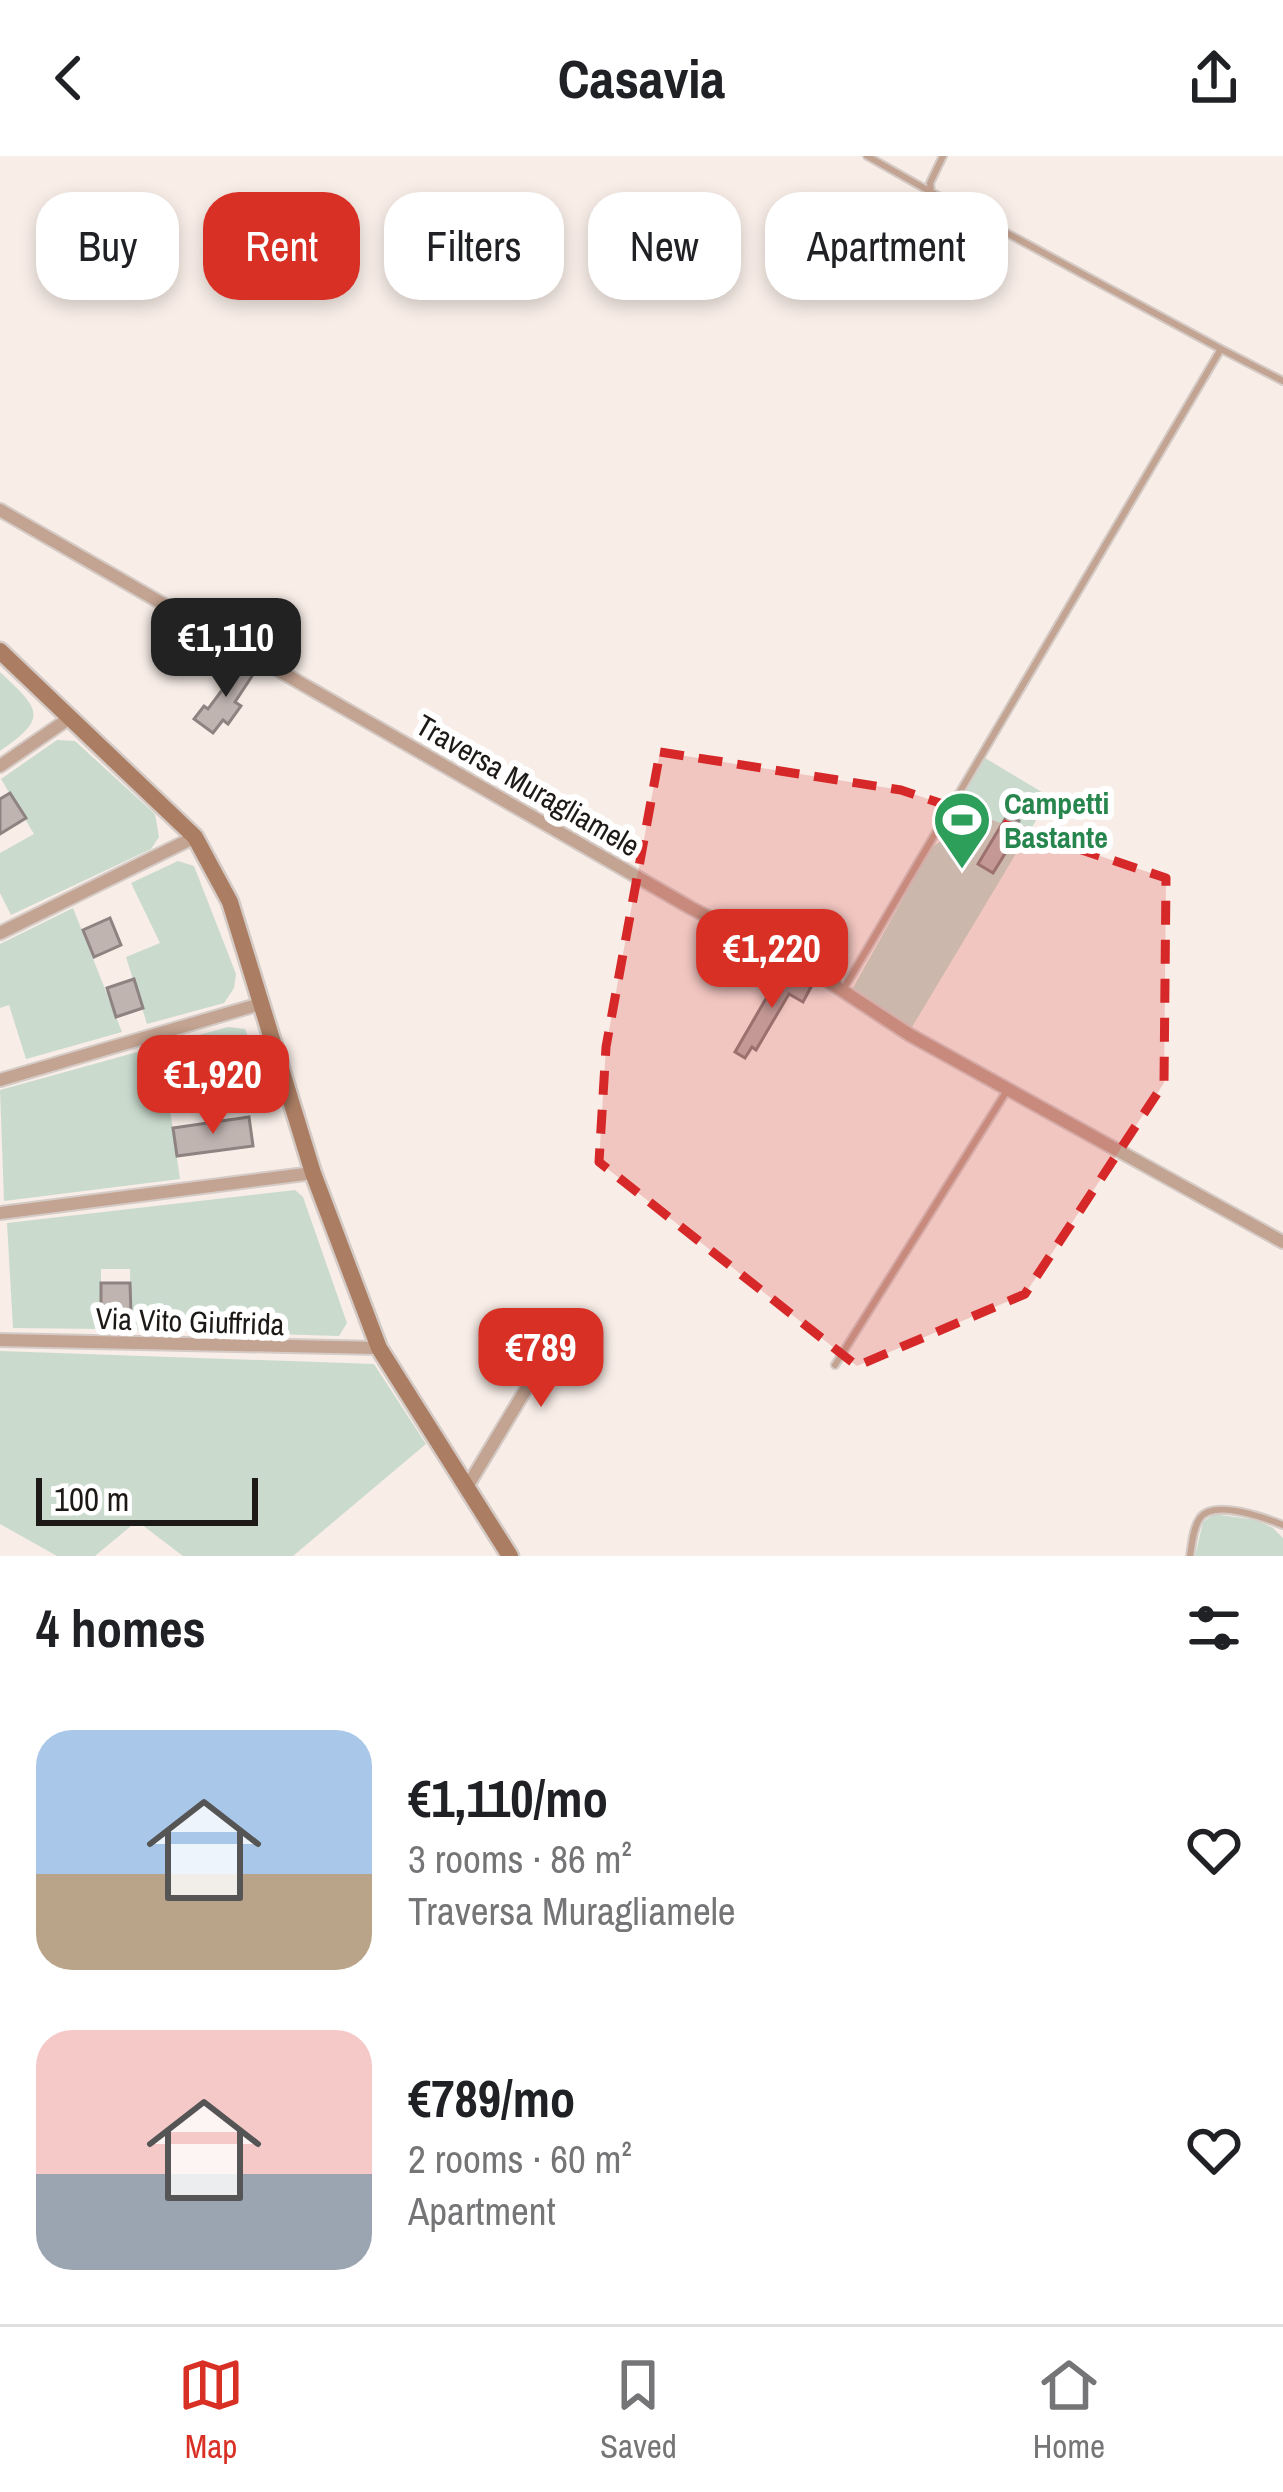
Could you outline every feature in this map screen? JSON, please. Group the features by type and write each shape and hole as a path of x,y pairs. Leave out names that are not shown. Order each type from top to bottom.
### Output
{"main road":[{"path":"0,651 195,837 230,902 313,1173 379,1348 510,1556"}],"street":[{"name":"Traversa Muragliamele","path":"0,510 691,908 811,970 910,1035 1283,1243"},
{"path":"0,766 71,717"},
{"path":"0,933 195,837"},
{"path":"0,1079 260,1004"},
{"path":"0,1213 313,1173"},
{"path":"467,1487 549,1351 567,1342 582,1316"},
{"name":"Via Vito Giuffrida","path":"0,1340 379,1348"}],"lane":[{"path":"867,156 932,192"},
{"path":"932,192 930,183 943,156"},
{"path":"1008,233 1283,381"},
{"path":"843,991 1221,349"},
{"path":"835,1365 1008,1090"},
{"path":"1190,1556 1197,1524 1211,1510 1283,1525"}],"highlighted area":[{"path":"660,752 901,790 1166,878 1164,1083 1025,1294 857,1366 599,1162 606,1047"}],"green space":[{"path":"0,672 33,713 27,730 0,751"},
{"path":"57,740 75,741 155,814 159,837 151,849 11,915 0,893 0,853 34,834 1,779"},
{"name":"Campetti Bastante","path":"985,758 1050,797 912,1027 853,988 931,848 948,836 944,826"},
{"path":"178,861 194,866 236,974 234,988 224,1003 147,1024 126,957 160,943 131,883"},
{"path":"73,908 122,1032 26,1059 9,1005 0,1008 0,944"},
{"path":"228,1027 245,1029 269,1092 170,1110 180,1179 4,1201 0,1090"},
{"path":"295,1190 303,1197 347,1323 339,1336 131,1330 130,1269 101,1269 101,1329 13,1328 7,1223"},
{"path":"0,1351 374,1364 426,1444 293,1556 183,1556 137,1521 95,1556 57,1556 0,1524"},
{"path":"1214,1514 1256,1520 1273,1528 1283,1538 1283,1556 1195,1556 1203,1522"}],"building":[{"path":"243,662 256,670 235,702 241,706 228,724 223,720 213,733 194,719 204,706 208,709"},
{"path":"10,793 26,818 0,834 0,799"},
{"path":"1008,814 1019,821 993,873 978,864"},
{"path":"110,918 121,945 94,957 83,930"},
{"path":"782,971 811,987 803,1002 789,994 756,1050 752,1047 745,1058 735,1052"},
{"path":"134,979 143,1008 116,1017 107,988"},
{"path":"249,1117 253,1146 177,1156 173,1128"},
{"path":"101,1283 130,1283 131,1313 101,1313"}],"place":[{"name":"Campetti Bastante","path":"962,871"}]}
